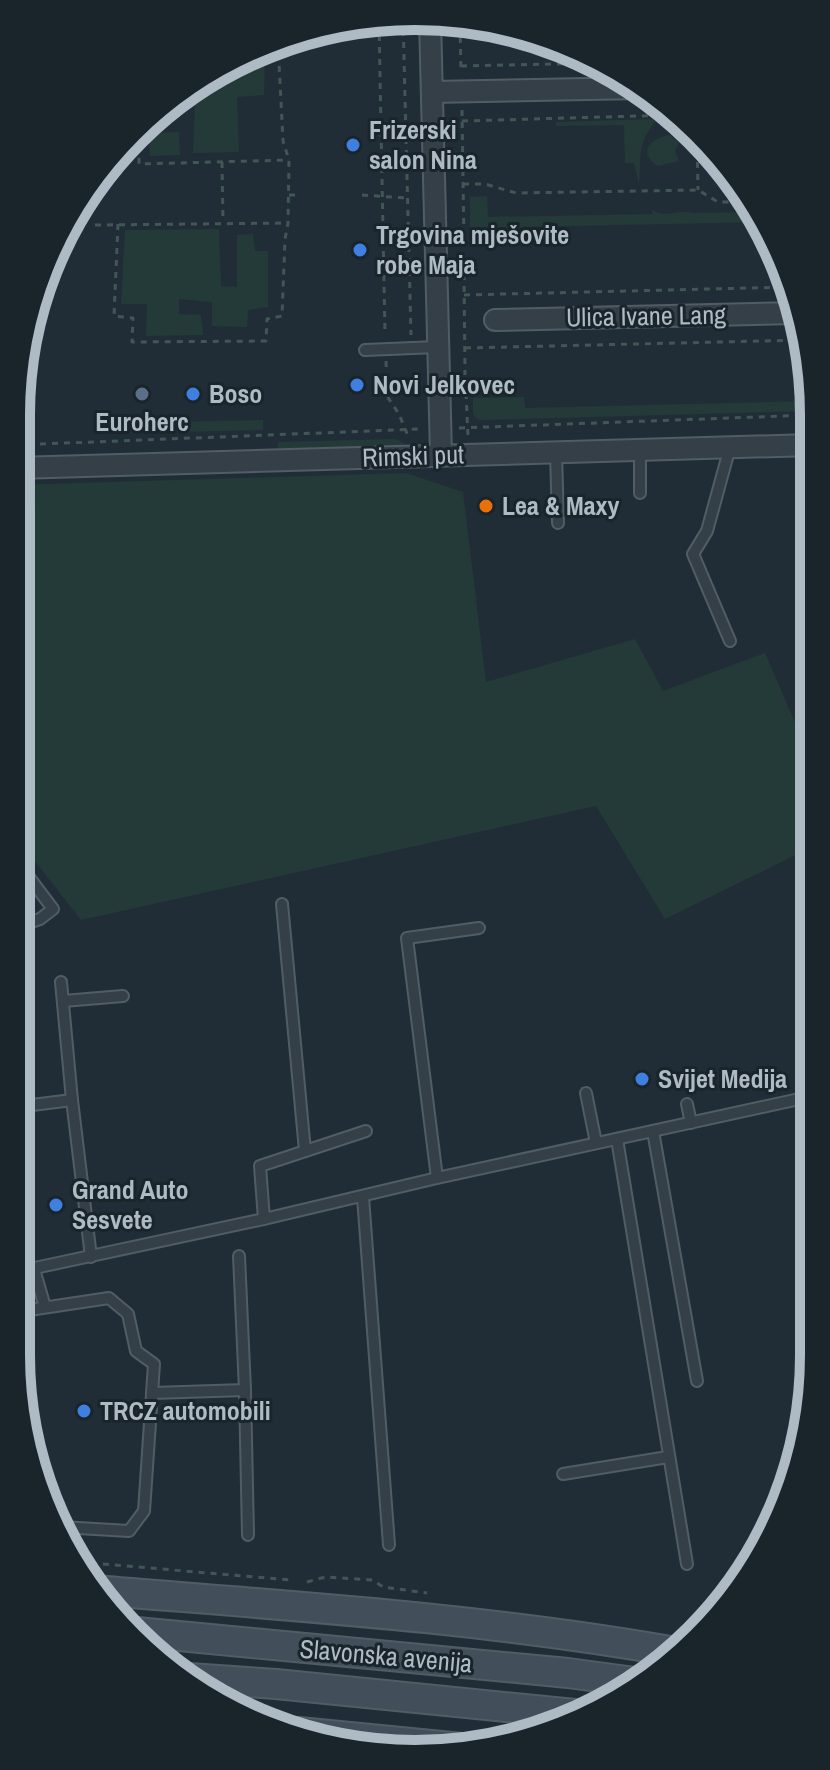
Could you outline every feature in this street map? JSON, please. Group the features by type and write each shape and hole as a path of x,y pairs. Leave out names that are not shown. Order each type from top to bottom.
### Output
{"main road":[{"path":"112,1591 386,1614 606,1639 662,1649"},
{"name":"Slavonska avenija","path":"150,1633 621,1680"},
{"name":"Slavonska avenija","path":"208,1679 559,1712"}],"street":[{"path":"430,31 441,455"},
{"path":"432,92 618,88"},
{"name":"Ulica Ivane Lang","path":"495,320 786,313"},
{"name":"Rimski put","path":"30,468 800,445"}],"lane":[{"path":"365,350 437,347"},
{"path":"730,447 707,531 693,554 730,641"},
{"path":"640,449 640,493"},
{"path":"556,452 558,523"},
{"path":"30,879 53,909 30,922"},
{"path":"282,904 305,1151"},
{"path":"437,1178 407,938 479,928"},
{"path":"61,982 91,1257"},
{"path":"63,1001 123,996"},
{"path":"586,1093 596,1143"},
{"path":"30,1270 800,1099"},
{"path":"30,1105 72,1100"},
{"path":"687,1104 691,1123"},
{"path":"264,1219 260,1166 366,1131"},
{"path":"653,1131 697,1381"},
{"path":"617,1139 687,1564"},
{"path":"363,1197 389,1545"},
{"path":"239,1256 248,1535"},
{"path":"34,1269 45,1307"},
{"path":"30,1310 109,1298 128,1314 136,1351 154,1364 144,1511 129,1531 71,1528"},
{"path":"152,1393 245,1390"},
{"path":"563,1474 668,1457"}],"path":[{"path":"403,30 412,348"},
{"path":"379,32 385,342"},
{"path":"460,33 461,81"},
{"path":"118,224 114,316 133,318 132,342 266,341 267,319 282,316 288,223 289,160 283,141 279,55"},
{"path":"461,66 572,64"},
{"path":"462,102 464,245"},
{"path":"462,121 656,116"},
{"path":"138,148 139,164 289,160"},
{"path":"697,154 698,190"},
{"path":"222,162 223,222"},
{"path":"463,184 485,184 516,193 698,190 718,202 736,202"},
{"path":"289,195 299,195"},
{"path":"362,195 417,199"},
{"path":"95,225 288,223"},
{"path":"464,274 465,375"},
{"path":"464,295 779,287"},
{"path":"465,348 793,340"},
{"path":"386,358 387,396 407,429 409,441"},
{"path":"466,393 466,427"},
{"path":"30,444 800,415"}],"green space":[{"path":"265,61 264,95 237,97 239,152 193,153 195,104 190,103"},
{"path":"657,120 642,144 639,184 634,163 625,163 624,125 556,126 556,122"},
{"path":"179,132 180,155 150,156 149,138 154,133"},
{"path":"669,135 679,142 675,152 679,161 658,166 648,156 648,147"},
{"path":"487,196 488,217 653,214 652,210 663,214 742,212 748,222 470,228 470,197"},
{"path":"219,229 221,286 237,287 237,235 253,234 255,251 268,251 268,307 248,310 247,327 212,326 212,302 179,299 179,314 201,315 203,335 146,336 147,304 121,304 125,230"},
{"path":"524,397 525,408 799,401 800,411 482,420 473,414 473,398"},
{"path":"263,420 263,430 129,433 129,423"},
{"path":"396,439 405,444 358,450 278,448 278,442"},
{"path":"406,473 463,492 486,682 635,639 663,691 765,653 800,734 800,853 665,919 596,806 81,920 30,855 30,485"}],"place":[{"name":"Frizerski salon Nina","path":"353,145"},
{"name":"Trgovina mješovite robe Maja","path":"360,250"},
{"name":"Novi Jelkovec","path":"357,385"},
{"name":"Euroherc","path":"142,394"},
{"name":"Boso","path":"193,394"},
{"name":"Lea & Maxy","path":"486,506"},
{"name":"Svijet Medija","path":"642,1079"},
{"name":"Grand Auto Sesvete","path":"56,1205"},
{"name":"TRCZ automobili","path":"84,1411"}]}
